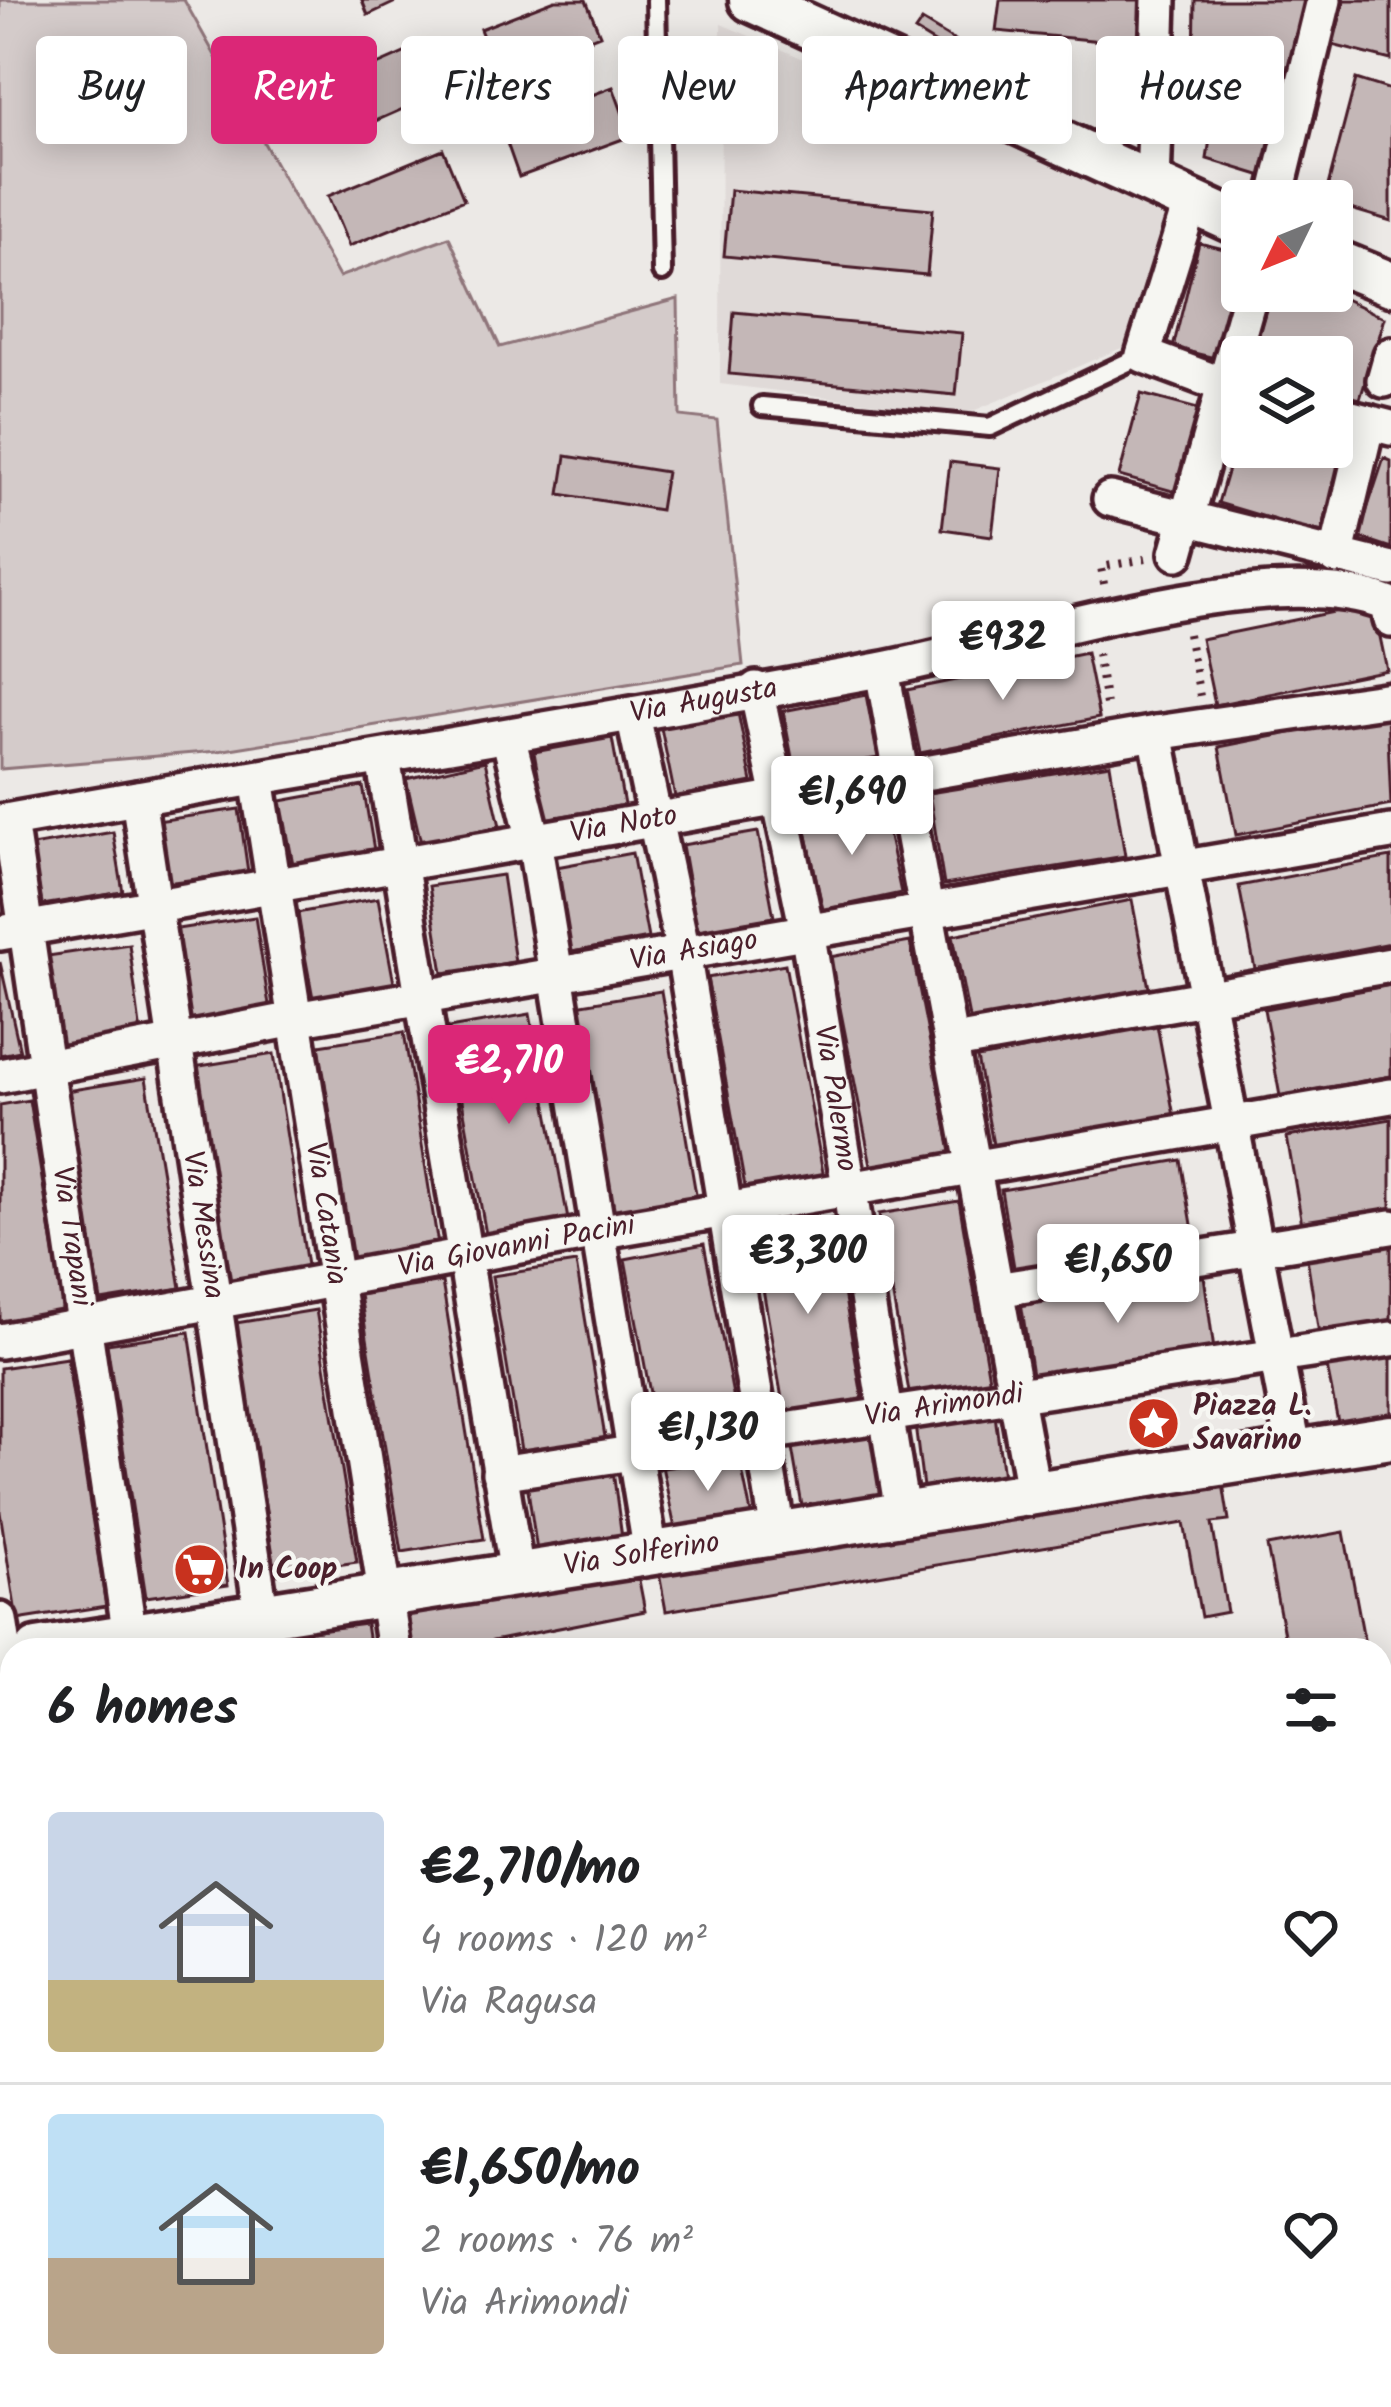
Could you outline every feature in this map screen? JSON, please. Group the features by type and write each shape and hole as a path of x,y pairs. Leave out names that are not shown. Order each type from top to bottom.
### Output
{"street":[{"path":"752,0 1221,216"},
{"path":"1159,0 1172,195 1143,355 1221,385"},
{"path":"1280,180 1324,0"},
{"path":"1353,269 1391,284"},
{"path":"1177,553 1221,424"},
{"path":"1336,556 1380,425"},
{"path":"1110,499 1391,569"},
{"name":"Via Augusta","path":"5,821 882,670 1091,620 1183,605 1310,587 1388,604 1391,620"},
{"path":"882,670 1033,1490"},
{"name":"Via Palermo","path":"756,689 807,930 902,1511"},
{"name":"Via Noto","path":"14,930 1113,741 1391,699"},
{"path":"633,715 683,952 778,1533"},
{"path":"1156,734 1295,1453"},
{"path":"508,736 534,840 651,1554"},
{"path":"383,758 517,1574"},
{"name":"Via Catania","path":"257,778 392,1638"},
{"name":"Via Messina","path":"138,798 264,1631"},
{"name":"Via Trapani","path":"5,821 14,930 49,1068 130,1638"},
{"name":"Via Asiago","path":"0,1076 296,1019 1391,832"},
{"path":"954,1042 1391,965"},
{"name":"Via Giovanni Pacini","path":"0,1341 597,1232 1391,1096"},
{"path":"995,1290 1391,1227"},
{"name":"Via Arimondi","path":"499,1473 631,1449 1391,1339"},
{"name":"Via Solferino","path":"186,1638 264,1631 385,1594 1391,1437"}],"lane":[{"path":"656,0 662,272"},
{"path":"762,406 990,427 1143,355"}],"path":[{"path":"1183,605 1205,727"},
{"path":"1091,620 1113,741"}],"shaded area":[{"path":"0,0 184,0 211,48 211,144 265,144 339,277 449,237 500,347 678,299 680,416 717,420 743,665 218,751 0,769"},
{"path":"721,24 749,36 721,36"},
{"path":"778,48 802,58 802,144 1006,144 1172,214 1138,341 966,414 720,384 721,144 778,144"}],"building":[{"path":"362,0 400,0 368,15"},
{"path":"555,0 586,0 600,35 483,36 480,29"},
{"path":"1000,0 1151,0 1147,36 1096,36 1096,40 996,31"},
{"path":"1195,0 1313,0 1284,109 1284,36 1194,36"},
{"path":"1345,0 1391,0 1391,60 1332,45"},
{"path":"922,21 947,36 923,36 915,31"},
{"path":"401,54 401,110 377,120 377,65"},
{"path":"1356,79 1391,90 1391,221 1353,210 1353,180 1330,180"},
{"path":"613,87 618,101 618,141 519,177 507,144 594,144 594,94"},
{"path":"1209,144 1275,144 1266,177 1207,159"},
{"path":"443,149 464,200 349,246 328,196"},
{"path":"730,190 933,209 927,275 724,256"},
{"path":"1199,243 1221,248 1221,312 1226,312 1215,358 1173,348"},
{"path":"1353,303 1385,318 1360,399 1353,397 1353,336 1258,336 1265,312 1353,312"},
{"path":"734,312 962,333 956,395 729,374"},
{"path":"1141,394 1198,409 1176,492 1119,476"},
{"path":"566,456 666,472 660,510 560,494"},
{"path":"1384,458 1391,461 1391,548 1358,537"},
{"path":"950,462 1000,468 992,536 942,529"},
{"path":"1228,468 1345,468 1326,535 1218,503"},
{"path":"1373,604 1387,670 1215,705 1201,639"},
{"path":"1086,653 1099,718 920,753 907,690"},
{"path":"866,695 878,758 795,773 783,711"},
{"path":"738,713 752,782 675,797 661,728"},
{"path":"1387,714 1391,805 1236,835 1219,747"},
{"path":"612,738 624,805 546,819 534,752"},
{"path":"485,761 500,826 421,843 406,779"},
{"path":"1110,764 1125,856 944,885 929,793"},
{"path":"363,786 374,850 293,864 281,801"},
{"path":"882,805 901,893 823,910 804,822"},
{"path":"239,809 248,872 166,883 157,821"},
{"path":"113,832 123,892 42,905 32,846"},
{"path":"758,832 774,917 697,930 682,845"},
{"path":"632,853 648,938 567,953 551,868"},
{"path":"1391,857 1391,943 1255,969 1239,886"},
{"path":"502,875 515,962 443,973 429,886"},
{"path":"378,898 394,983 313,998 297,913"},
{"path":"1132,900 1149,988 970,1023 953,935"},
{"path":"255,917 270,1011 186,1024 171,930"},
{"path":"910,942 952,1155 872,1170 830,957"},
{"path":"129,944 141,1034 62,1045 48,956"},
{"path":"0,962 20,1051 0,1055"},
{"path":"785,964 824,1178 746,1192 707,978"},
{"path":"1391,985 1391,1076 1280,1096 1264,1009"},
{"path":"661,991 697,1200 612,1214 576,1005"},
{"path":"530,1014 569,1225 487,1240 449,1028"},
{"path":"1157,1025 1174,1116 994,1150 977,1058"},
{"path":"404,1032 438,1245 353,1259 319,1045"},
{"path":"274,1054 308,1272 227,1284 194,1067"},
{"path":"146,1078 181,1288 101,1301 66,1091"},
{"path":"29,1100 64,1313 0,1324 0,1105"},
{"path":"1391,1119 1391,1210 1302,1224 1287,1137"},
{"path":"1181,1160 1195,1242 1015,1273 1001,1190"},
{"path":"959,1201 990,1384 910,1398 879,1214"},
{"path":"831,1218 863,1402 785,1416 753,1231"},
{"path":"704,1244 738,1421 658,1436 625,1259"},
{"path":"1391,1245 1391,1323 1319,1334 1307,1258"},
{"path":"576,1263 606,1443 522,1456 492,1276"},
{"path":"1204,1276 1214,1350 1032,1375 1021,1302"},
{"path":"442,1282 484,1539 402,1552 360,1295"},
{"path":"316,1310 357,1562 276,1574 236,1323"},
{"path":"189,1332 228,1585 146,1597 107,1344"},
{"path":"1391,1350 1391,1423 1340,1432 1326,1362"},
{"path":"67,1358 106,1606 17,1620 0,1512 0,1368"},
{"path":"995,1415 1004,1484 924,1495 915,1425"},
{"path":"870,1434 883,1503 804,1517 792,1448"},
{"path":"738,1450 753,1523 677,1538 662,1466"},
{"path":"613,1471 623,1545 538,1558 527,1483"},
{"path":"1222,1477 1229,1521 1212,1523 1227,1612 1201,1617 1184,1523 666,1611 659,1573"},
{"path":"1344,1532 1364,1638 1285,1638 1267,1546"},
{"path":"638,1575 645,1611 508,1638 411,1638 408,1613"},
{"path":"366,1624 368,1638 288,1638 287,1634"}],"place":[{"name":"Piazza L. Savarino","path":"1154,1424"},
{"name":"In Coop","path":"199,1570"}]}
